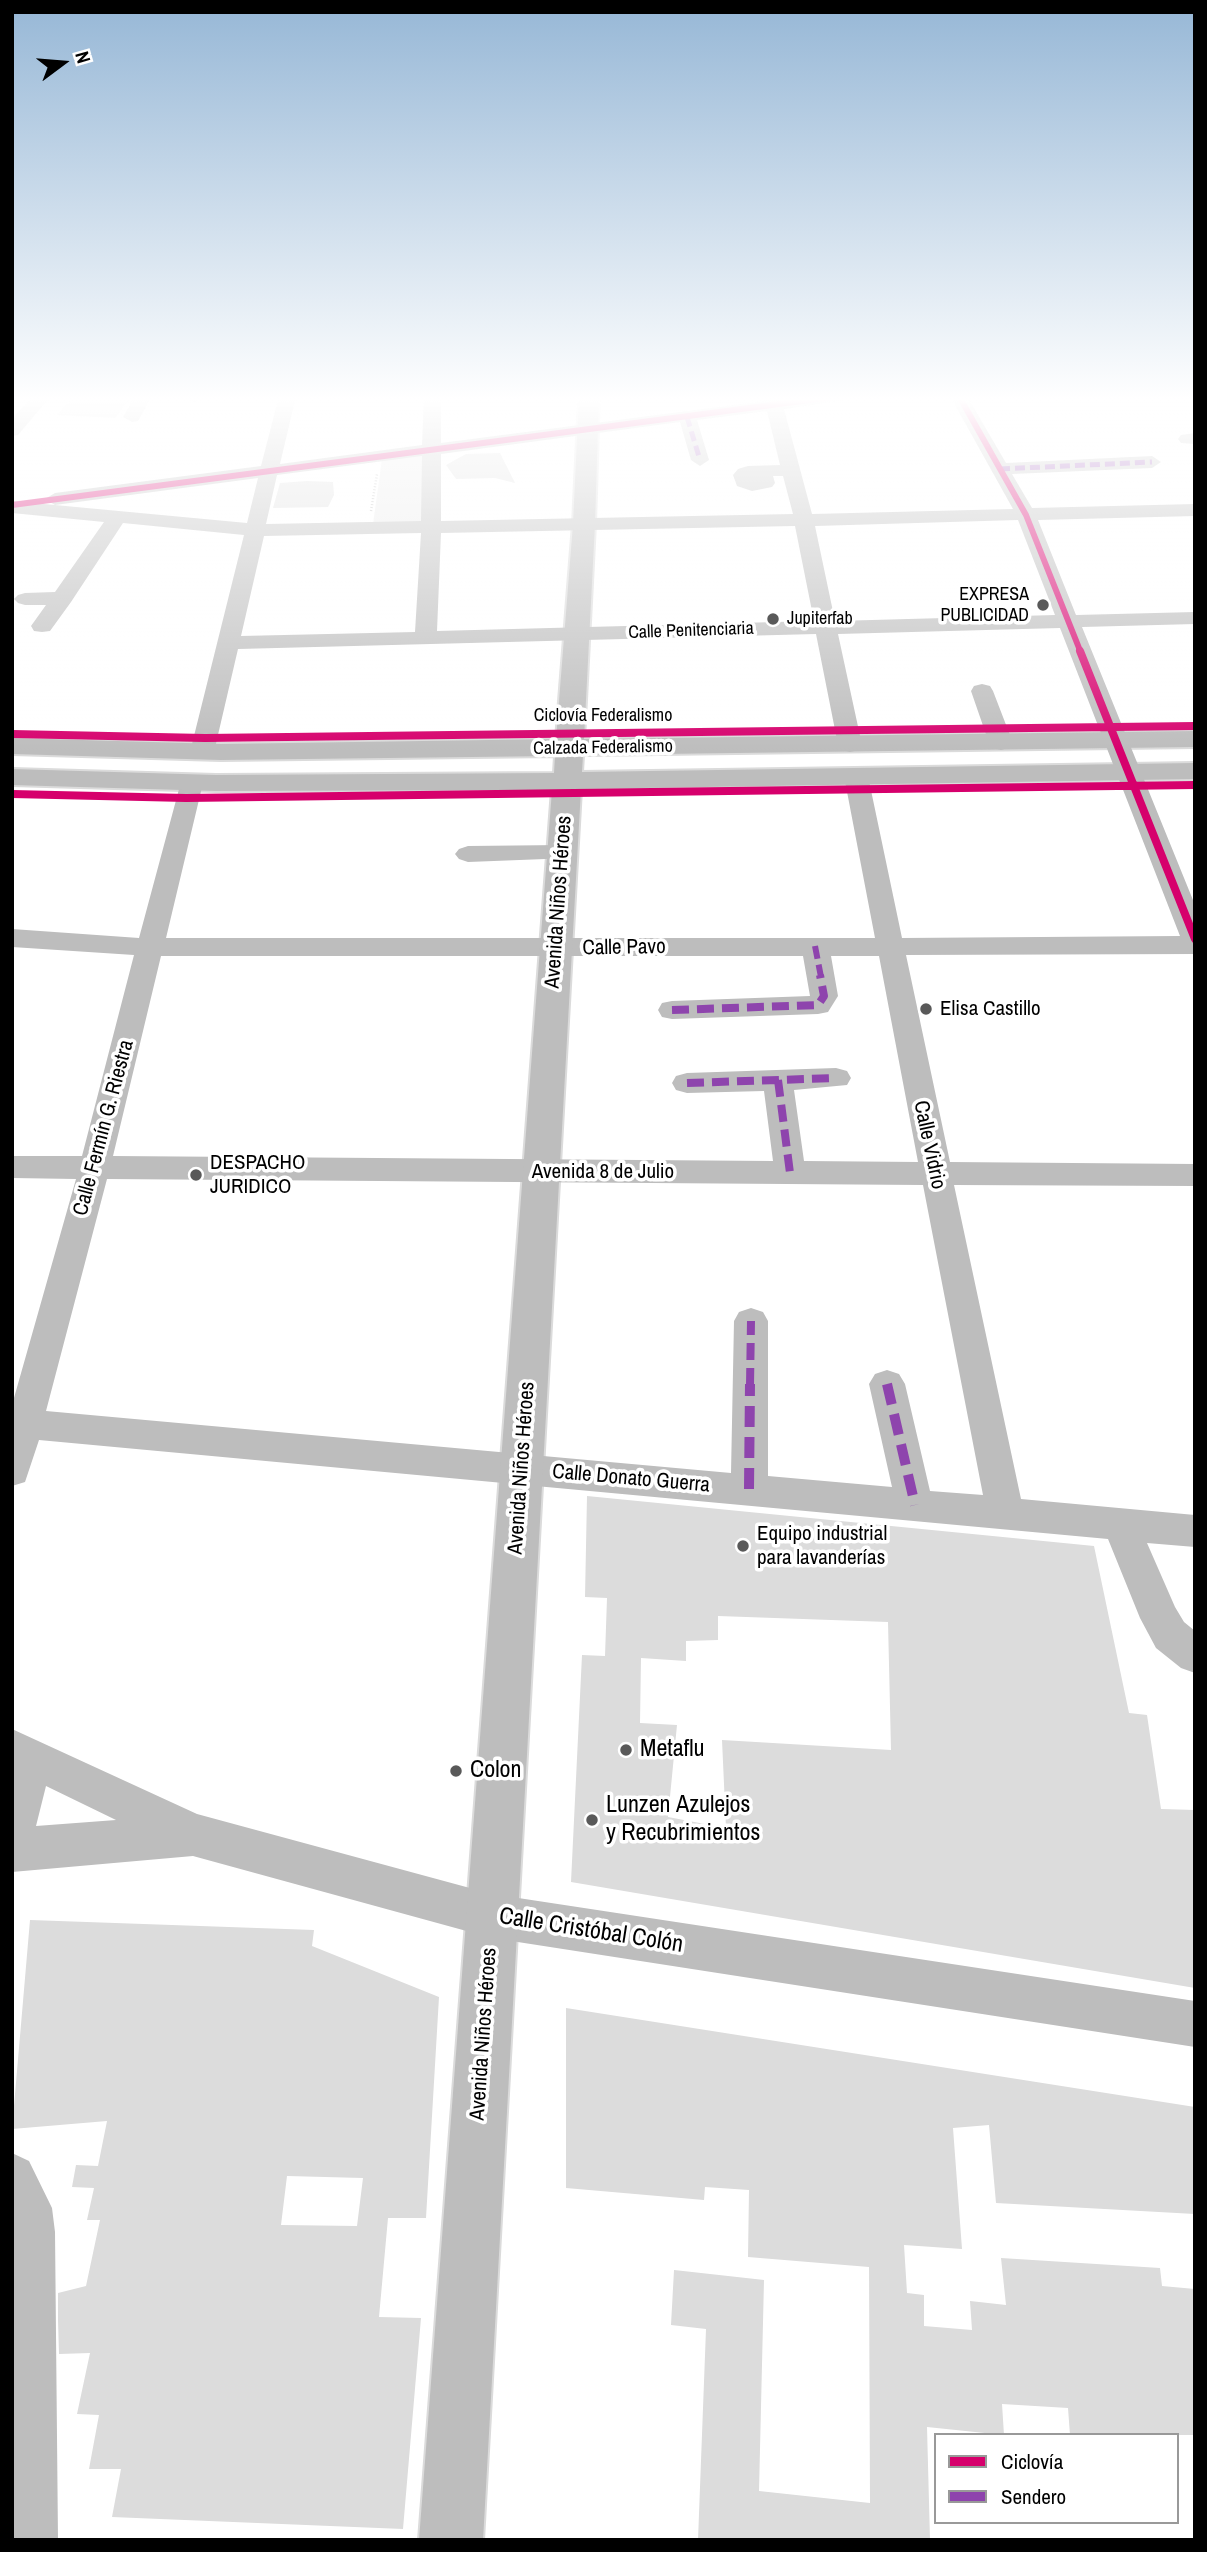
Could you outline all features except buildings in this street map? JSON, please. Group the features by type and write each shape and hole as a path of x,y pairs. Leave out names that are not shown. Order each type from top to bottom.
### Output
{"main road":[{"name":"Avenida Niños Héroes","path":"451,2540 584,515"},
{"name":"Calzada Federalismo","path":"12,746 202,752 1195,739"},
{"name":"Calzada Federalismo","path":"12,777 191,783 567,781 1195,771"}],"street":[{"path":"85,515 255,530 1022,515"},
{"path":"202,752 259,515"},
{"path":"426,637 431,515"},
{"path":"803,515 850,745"},
{"path":"1026,515 1195,939"},
{"path":"42,626 64,598 116,519"},
{"path":"24,599 64,598"},
{"name":"Calle Penitenciaria","path":"230,643 1195,618"},
{"path":"982,691 1001,743"},
{"name":"Calle Vidrio","path":"856,776 888,945 1005,1513"},
{"name":"Calle Fermín G. Riestra","path":"12,1471 94,1169 191,783"},
{"path":"468,854 562,853"},
{"name":"Calle Pavo","path":"12,939 151,947 556,949 1195,945"},
{"path":"672,1010 818,1005 824,996 815,946"},
{"path":"687,1083 836,1079"},
{"path":"778,1080 790,1173"},
{"name":"Avenida 8 de Julio","path":"12,1167 1195,1175"},
{"path":"749,1489 751,1321"},
{"path":"887,1384 915,1505"},
{"name":"Calle Donato Guerra","path":"26,1423 1195,1531"},
{"path":"1124,1524 1127,1540 1160,1618 1170,1635 1195,1656"},
{"path":"12,1836 22,1754"},
{"name":"Calle Cristóbal Colón","path":"22,1754 193,1835 492,1916 1195,2024"},
{"path":"12,1850 193,1835"},
{"path":"12,2178 27,2208 30,2232 30,2540"}],"path":[{"path":"369,528 371,515"}],"shaded area":[{"path":"374,515 422,515 422,523 373,524"}],"marked path":[{"path":"672,1010 818,1005 824,996 815,946"},
{"path":"687,1083 836,1078"},
{"path":"778,1080 790,1173"},
{"path":"749,1489 751,1321"},
{"path":"887,1384 915,1505"}],"cycle path":[{"path":"1026,515 1195,939"},
{"name":"Ciclovía Federalismo","path":"12,734 205,738 1195,726"},
{"path":"12,794 186,798 1195,785"}],"place":[{"name":"EXPRESA PUBLICIDAD","path":"1043,605"},
{"name":"Jupiterfab","path":"773,619"},
{"name":"Elisa Castillo","path":"926,1009"},
{"name":"DESPACHO JURIDICO","path":"196,1175"},
{"name":"Equipo industrial para lavanderías","path":"743,1546"},
{"name":"Metaflu","path":"626,1750"},
{"name":"Colon","path":"456,1771"},
{"name":"Lunzen Azulejos y Recubrimientos","path":"592,1820"}]}
